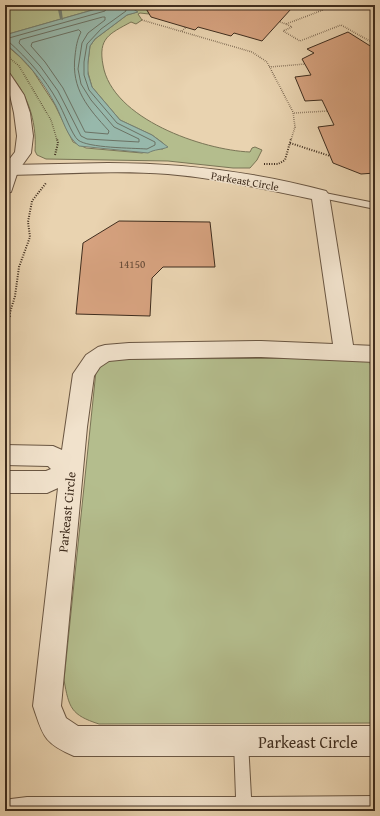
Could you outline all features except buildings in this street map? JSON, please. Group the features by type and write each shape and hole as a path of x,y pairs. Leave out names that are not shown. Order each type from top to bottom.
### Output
{"street":[{"path":"5,77 17,94 22,113 25,136 23,153 7,168 5,188"},
{"name":"Parkeast Circle","path":"7,168 53,170 137,168 168,170 229,177 320,194"},
{"path":"320,194 344,352"},
{"name":"Parkeast Circle","path":"375,354 261,349 129,351 105,353 92,361 84,374 71,471 47,706 55,728 74,741 375,741"},
{"path":"5,455 53,456 71,471 47,482 5,482"}],"lane":[{"path":"320,194 375,206"},
{"name":"Parkeast Circle","path":"241,742 244,805"},
{"path":"5,810 11,807 27,805 375,804"}],"path":[{"path":"286,24 323,10 302,5"},
{"path":"142,20 252,52 267,62 294,113 295,127 285,160 282,163 273,165 264,164"},
{"path":"280,22 292,27 283,31 300,41 341,25 375,44"},
{"path":"182,31 186,27"},
{"path":"5,54 19,66 51,120 58,143 52,177 32,201 28,222 30,238 19,267 15,296 5,331"},
{"path":"269,66 305,64"},
{"path":"294,113 327,111"},
{"path":"290,143 330,156"}],"green space":[{"path":"9,5 18,5 21,8 38,9 53,5 110,5 5,35 5,7"},
{"path":"127,5 144,5 149,14 138,14 142,20 136,24 131,22 117,30 107,38 104,43 102,49 103,65 110,84 123,101 141,116 162,128 185,138 231,150 250,152 252,148 255,147 262,150 257,160 250,168 233,168 168,161 46,159 37,155 35,151 32,117 25,96 5,69 5,44 33,71 55,105 73,142 86,148 142,153 156,149 163,149 163,143 152,135 120,120 92,87 87,69 90,46 95,39 127,15 137,12"},
{"path":"369,358 375,387 375,723 99,724 77,714 70,704 64,680 96,371 102,363 115,359"}],"water":[{"path":"110,5 127,5 138,12 127,15 95,39 90,46 88,74 92,87 120,120 152,135 168,147 163,149 148,153 79,146 68,133 56,106 40,80 21,57 5,44 5,35"}],"waterway":[{"path":"59,5 62,19"}]}
